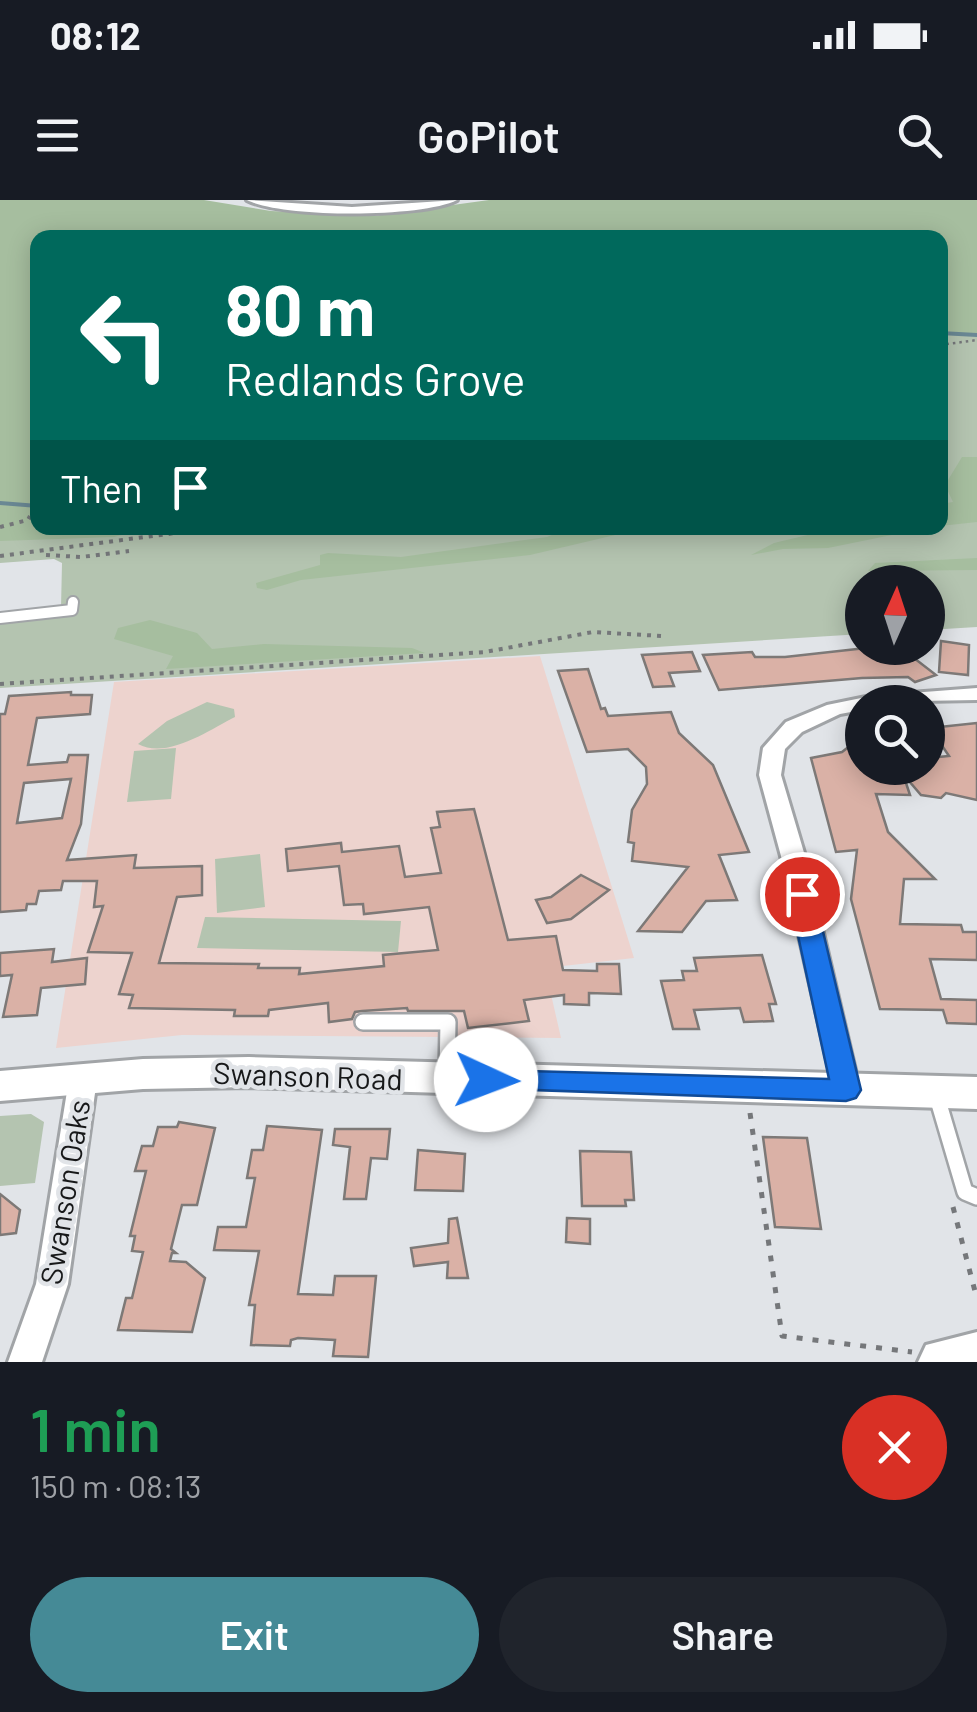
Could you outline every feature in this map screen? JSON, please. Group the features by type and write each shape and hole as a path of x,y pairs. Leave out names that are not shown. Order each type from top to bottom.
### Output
{"main road":[{"name":"Swanson Road","path":"0,1086 186,1072 957,1093"}],"street":[{"path":"254,200 366,213 451,200"},
{"path":"945,696 977,694"},
{"path":"845,706 794,727 774,748 770,776 793,856 846,1090"},
{"name":"Swanson Oaks","path":"25,1362 52,1284 82,1079"},
{"path":"936,1359 977,1347"}],"lane":[{"path":"0,618 72,610 73,602"},
{"path":"363,1022 448,1022 446,1079"},
{"path":"957,1093 965,1192 977,1197"}],"path":[{"path":"948,344 977,340"},
{"path":"0,526 28,520 30,515"},
{"path":"0,556 159,535"},
{"path":"31,554 81,557 128,551"},
{"path":"0,684 485,652 593,632 662,636"},
{"path":"747,1088 782,1336 936,1359"}],"shaded area":[{"path":"540,656 634,958 545,968 561,1038 182,1035 56,1048 114,682"}],"green space":[{"path":"0,200 204,200 271,211 373,216 489,200 977,200 977,335 948,334 948,230 30,230 30,535 121,535 0,541"},
{"path":"977,325 977,627 945,629 945,565 845,565 845,635 0,688 0,615 61,608 62,563 54,559 0,563 0,533 30,528 30,535 948,535 948,327"},
{"path":"962,457 977,457 977,522 948,525 948,503 953,502 948,480"},
{"path":"615,535 530,555 301,580 267,590 257,588 256,583 320,565 320,555 328,553 401,557 547,537"},
{"path":"808,535 892,535 828,548 783,549 751,555 774,543"},
{"path":"977,558 977,570 945,570 945,565 875,563"},
{"path":"150,620 197,633 212,649 264,644 412,648 425,653 166,669 173,656 114,639 118,628"},
{"path":"207,702 234,709 235,717 175,746 149,748 138,744 167,721"},
{"path":"176,748 171,799 127,802 134,751"},
{"path":"260,854 265,907 217,913 215,859"},
{"path":"205,917 401,921 398,952 197,948"},
{"path":"31,1114 44,1122 35,1183 0,1186 0,1116"}],"building":[{"path":"945,642 969,645 968,675 939,672 939,665 945,665"},
{"path":"845,650 845,665 923,665 936,675 915,682 908,677 862,678 719,690 703,655 752,652 755,657"},
{"path":"692,652 700,671 669,673 674,686 653,687 642,655"},
{"path":"588,669 601,709 605,708 608,716 671,712 679,733 713,765 749,852 719,855 737,900 706,901 682,932 638,931 688,867 632,861 634,843 628,842 632,810 647,784 646,767 628,749 587,752 558,671"},
{"path":"71,692 92,695 90,714 37,718 28,765 67,762 69,755 88,755 81,824 67,860 136,855 134,868 202,866 202,895 177,897 159,963 259,964 258,968 300,968 299,974 384,966 383,955 438,950 429,907 364,914 363,904 344,905 339,866 288,871 286,849 341,843 342,852 399,846 405,877 441,873 431,828 440,827 437,812 474,809 508,940 556,936 563,970 597,971 597,964 619,964 621,994 589,993 589,1005 564,1004 564,995 524,1000 529,1021 468,1028 464,1011 362,1011 355,1012 352,1019 329,1022 328,1003 269,1010 268,1016 234,1016 235,1010 129,1008 133,995 119,994 132,953 88,952 103,906 94,907 97,881 63,881 61,890 39,891 36,904 27,904 26,910 0,912 0,714 5,714 9,696","holes":["71,779 62,818 17,823 24,783"]},
{"path":"977,723 977,800 946,793 941,798 921,795 912,785 945,785 945,756 949,756 945,750 945,726"},
{"path":"845,750 845,785 907,785 910,795 876,794 888,832 935,879 904,879 900,924 961,925 963,932 977,932 977,960 930,959 941,999 977,1000 977,1024 947,1023 943,1010 880,1009 851,899 857,850 836,852 811,758"},
{"path":"581,875 609,890 571,919 547,923 536,900 551,897"},
{"path":"54,949 52,962 87,958 85,984 41,988 37,1015 3,1017 12,975 0,976 0,953"},
{"path":"762,955 776,1004 769,1004 773,1021 744,1022 740,1008 694,1010 699,1029 673,1029 661,981 684,980 682,971 697,971 694,958"},
{"path":"179,1122 215,1128 197,1205 182,1205 171,1249 176,1253 172,1253 170,1261 186,1262 205,1278 192,1332 118,1330 126,1298 132,1298 143,1252 132,1251 135,1236 130,1236 146,1171 135,1171 142,1146 153,1146 158,1127 177,1127"},
{"path":"267,1126 322,1130 298,1294 333,1295 335,1276 376,1276 368,1357 333,1356 335,1340 298,1338 291,1340 290,1346 251,1345 255,1305 249,1305 259,1251 214,1250 218,1227 246,1227 255,1178 247,1178 252,1150 263,1150"},
{"path":"335,1129 390,1129 387,1159 371,1158 366,1199 344,1199 350,1147 333,1145"},
{"path":"763,1137 807,1138 821,1229 775,1227"},
{"path":"418,1150 465,1154 463,1191 415,1190"},
{"path":"580,1151 631,1152 634,1200 625,1200 626,1206 582,1206"},
{"path":"0,1194 20,1210 16,1233 0,1235"},
{"path":"457,1218 468,1278 447,1278 448,1262 414,1266 411,1248 448,1243 449,1219"},
{"path":"567,1218 590,1219 590,1244 566,1242"}],"waterway":[{"path":"948,333 977,335"},
{"path":"0,503 30,505"}],"route":[{"path":"486,1080 846,1090 802,894"}]}
